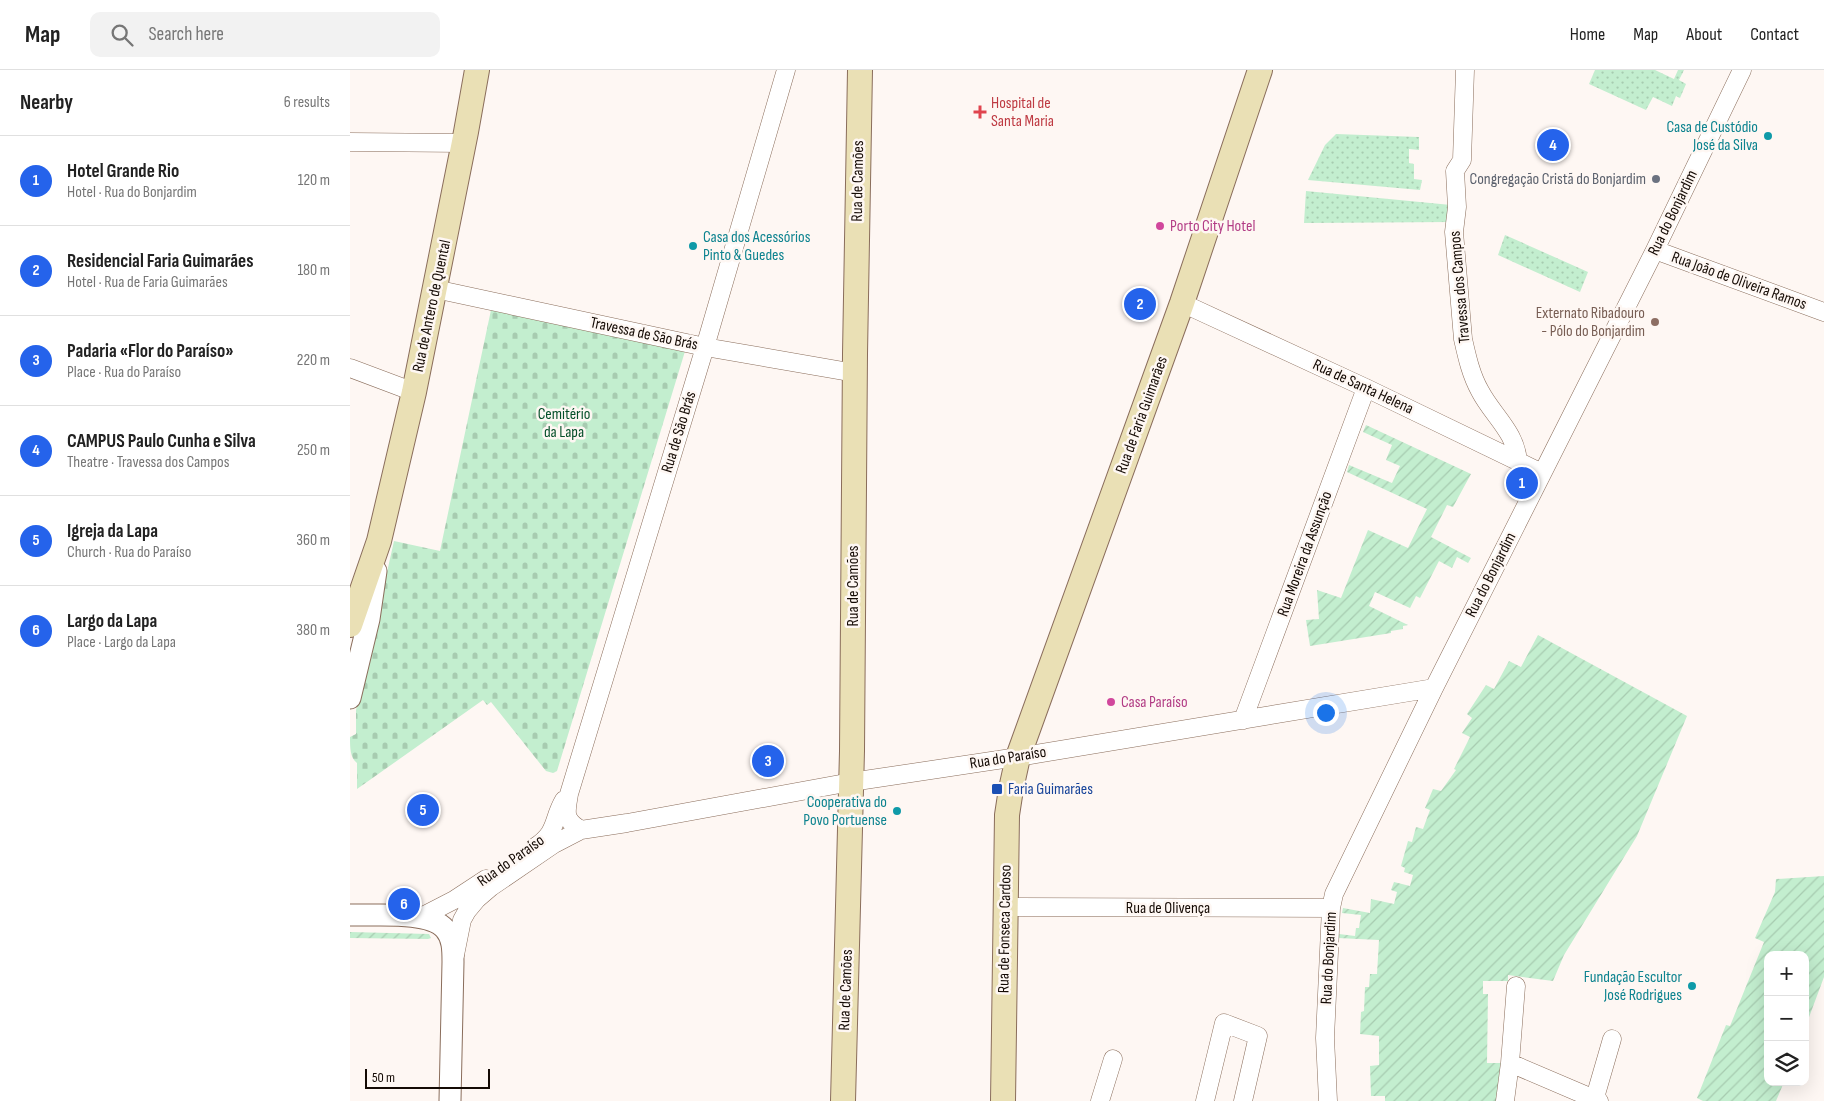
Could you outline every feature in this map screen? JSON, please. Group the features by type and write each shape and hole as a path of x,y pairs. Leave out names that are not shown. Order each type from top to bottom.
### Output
{"main road":[{"name":"Rua de Antero de Quental","path":"350,625 379,541 414,392 464,144 476,70"},
{"name":"Rua de Camões","path":"842,1101 850,782 854,373 860,70"},
{"name":"Rua de Faria Guimarães","path":"1018,757 1182,303 1260,70"},
{"name":"Rua de Fonseca Cardoso","path":"1002,1101 1007,815 1018,757"}],"street":[{"name":"Rua de São Brás","path":"569,794 705,347 786,70"},
{"name":"Travessa dos Campos","path":"1465,70 1462,160 1455,171 1456,207 1454,232 1463,339 1480,391 1512,437 1517,449 1518,462"},
{"name":"Rua do Bonjardim","path":"1328,1101 1325,1038 1331,908 1334,894 1434,688 1655,250 1742,70"},
{"path":"350,142 464,144"},
{"name":"Rua João de Oliveira Ramos","path":"1655,250 1824,312"},
{"name":"Travessa de São Brás","path":"435,289 705,347 854,373"},
{"name":"Rua de Santa Helena","path":"1182,303 1366,388 1542,473"},
{"path":"350,368 414,392"},
{"name":"Rua Moreira da Assunção","path":"1243,720 1366,388"},
{"name":"Rua de Antero de Quental","path":"350,698 353,668 369,619 379,541"},
{"name":"Rua do Paraíso","path":"453,962 462,920 472,904 492,887 540,853 581,830 850,782 1018,757 1434,688"},
{"path":"569,794 566,814 568,820 581,830"},
{"name":"Rua do Paraíso","path":"421,917 454,900 541,843 548,837 561,806 569,794"},
{"name":"Rua de Olivença","path":"1005,907 1331,908"},
{"path":"350,915 421,917 443,927 453,944 450,1101"},
{"path":"1505,1101 1516,986"},
{"path":"1205,1101 1224,1023 1258,1036 1243,1101"},
{"path":"1510,1063 1596,1100 1612,1039"},
{"path":"1100,1101 1113,1058"}],"green space":[{"path":"1595,70 1655,70 1674,79 1678,70 1684,70 1679,80 1686,84 1680,98 1676,96 1672,106 1653,97 1646,110 1589,84"},
{"path":"1336,134 1419,137 1419,150 1409,149 1409,163 1414,164 1414,179 1422,180 1420,190 1308,180 1325,145"},
{"path":"1306,191 1451,205 1451,222 1304,223"},
{"path":"1505,235 1588,272 1580,292 1498,255"},
{"name":"Cemitério da Lapa","path":"491,310 686,348 557,771 553,773 546,771 491,702 487,705 483,700 357,789 357,763 350,748 350,737 356,734 356,710 394,541 440,551"},
{"path":"1366,425 1471,474 1453,507 1447,505 1431,537 1471,558 1468,563 1457,557 1452,568 1439,561 1420,598 1416,596 1410,608 1375,592 1369,606 1408,625 1403,626 1403,629 1391,631 1391,633 1310,646 1306,620 1319,619 1317,590 1341,598 1368,530 1408,548 1427,509 1347,472 1349,465 1392,483 1400,466 1386,460 1392,445 1363,432"},
{"path":"1538,635 1687,716 1637,836 1564,955 1553,981 1508,975 1508,981 1483,981 1483,994 1488,994 1487,1063 1505,1063 1499,1101 1385,1101 1385,1096 1371,1096 1370,1066 1379,1065 1379,1036 1360,1034 1361,1012 1364,1011 1365,987 1369,987 1370,974 1377,974 1379,940 1338,938 1339,934 1355,936 1356,928 1359,928 1361,915 1342,913 1343,908 1370,913 1371,899 1394,904 1397,892 1391,890 1394,882 1410,886 1413,875 1404,872 1405,868 1401,866 1408,841 1412,842 1416,827 1423,829 1430,810 1425,808 1433,789 1441,791 1456,770 1454,769 1470,737 1462,733 1472,718 1467,714 1486,685 1494,689 1509,661 1521,667"},
{"path":"1824,876 1824,977 1809,1017 1809,951 1764,951 1764,1086 1782,1086 1776,1101 1703,1101 1697,1098 1726,1025 1730,1026 1764,942 1755,938 1775,892 1776,879"},
{"path":"350,932 429,934 431,938 350,938"}],"place":[{"name":"Hospital de Santa Maria","path":"980,112"},
{"name":"Casa de Custódio José da Silva","path":"1768,136"},
{"name":"CAMPUS Paulo Cunha e Silva","path":"1553,145"},
{"name":"Congregação Cristã do Bonjardim","path":"1656,179"},
{"name":"Porto City Hotel","path":"1160,226"},
{"name":"Casa dos Acessórios Pinto & Guedes","path":"693,246"},
{"name":"Residencial Faria Guimarães","path":"1140,304"},
{"name":"Externato Ribadouro - Pólo do Bonjardim","path":"1655,322"},
{"name":"Hotel Grande Rio","path":"1522,483"},
{"name":"Casa Paraíso","path":"1111,702"},
{"name":"Padaria «Flor do Paraíso»","path":"768,761"},
{"name":"Faria Guimarães","path":"997,789"},
{"name":"Igreja da Lapa","path":"423,810"},
{"name":"Cooperativa do Povo Portuense","path":"897,811"},
{"name":"Largo da Lapa","path":"404,904"},
{"name":"Fundação Escultor José Rodrigues","path":"1692,986"}]}
